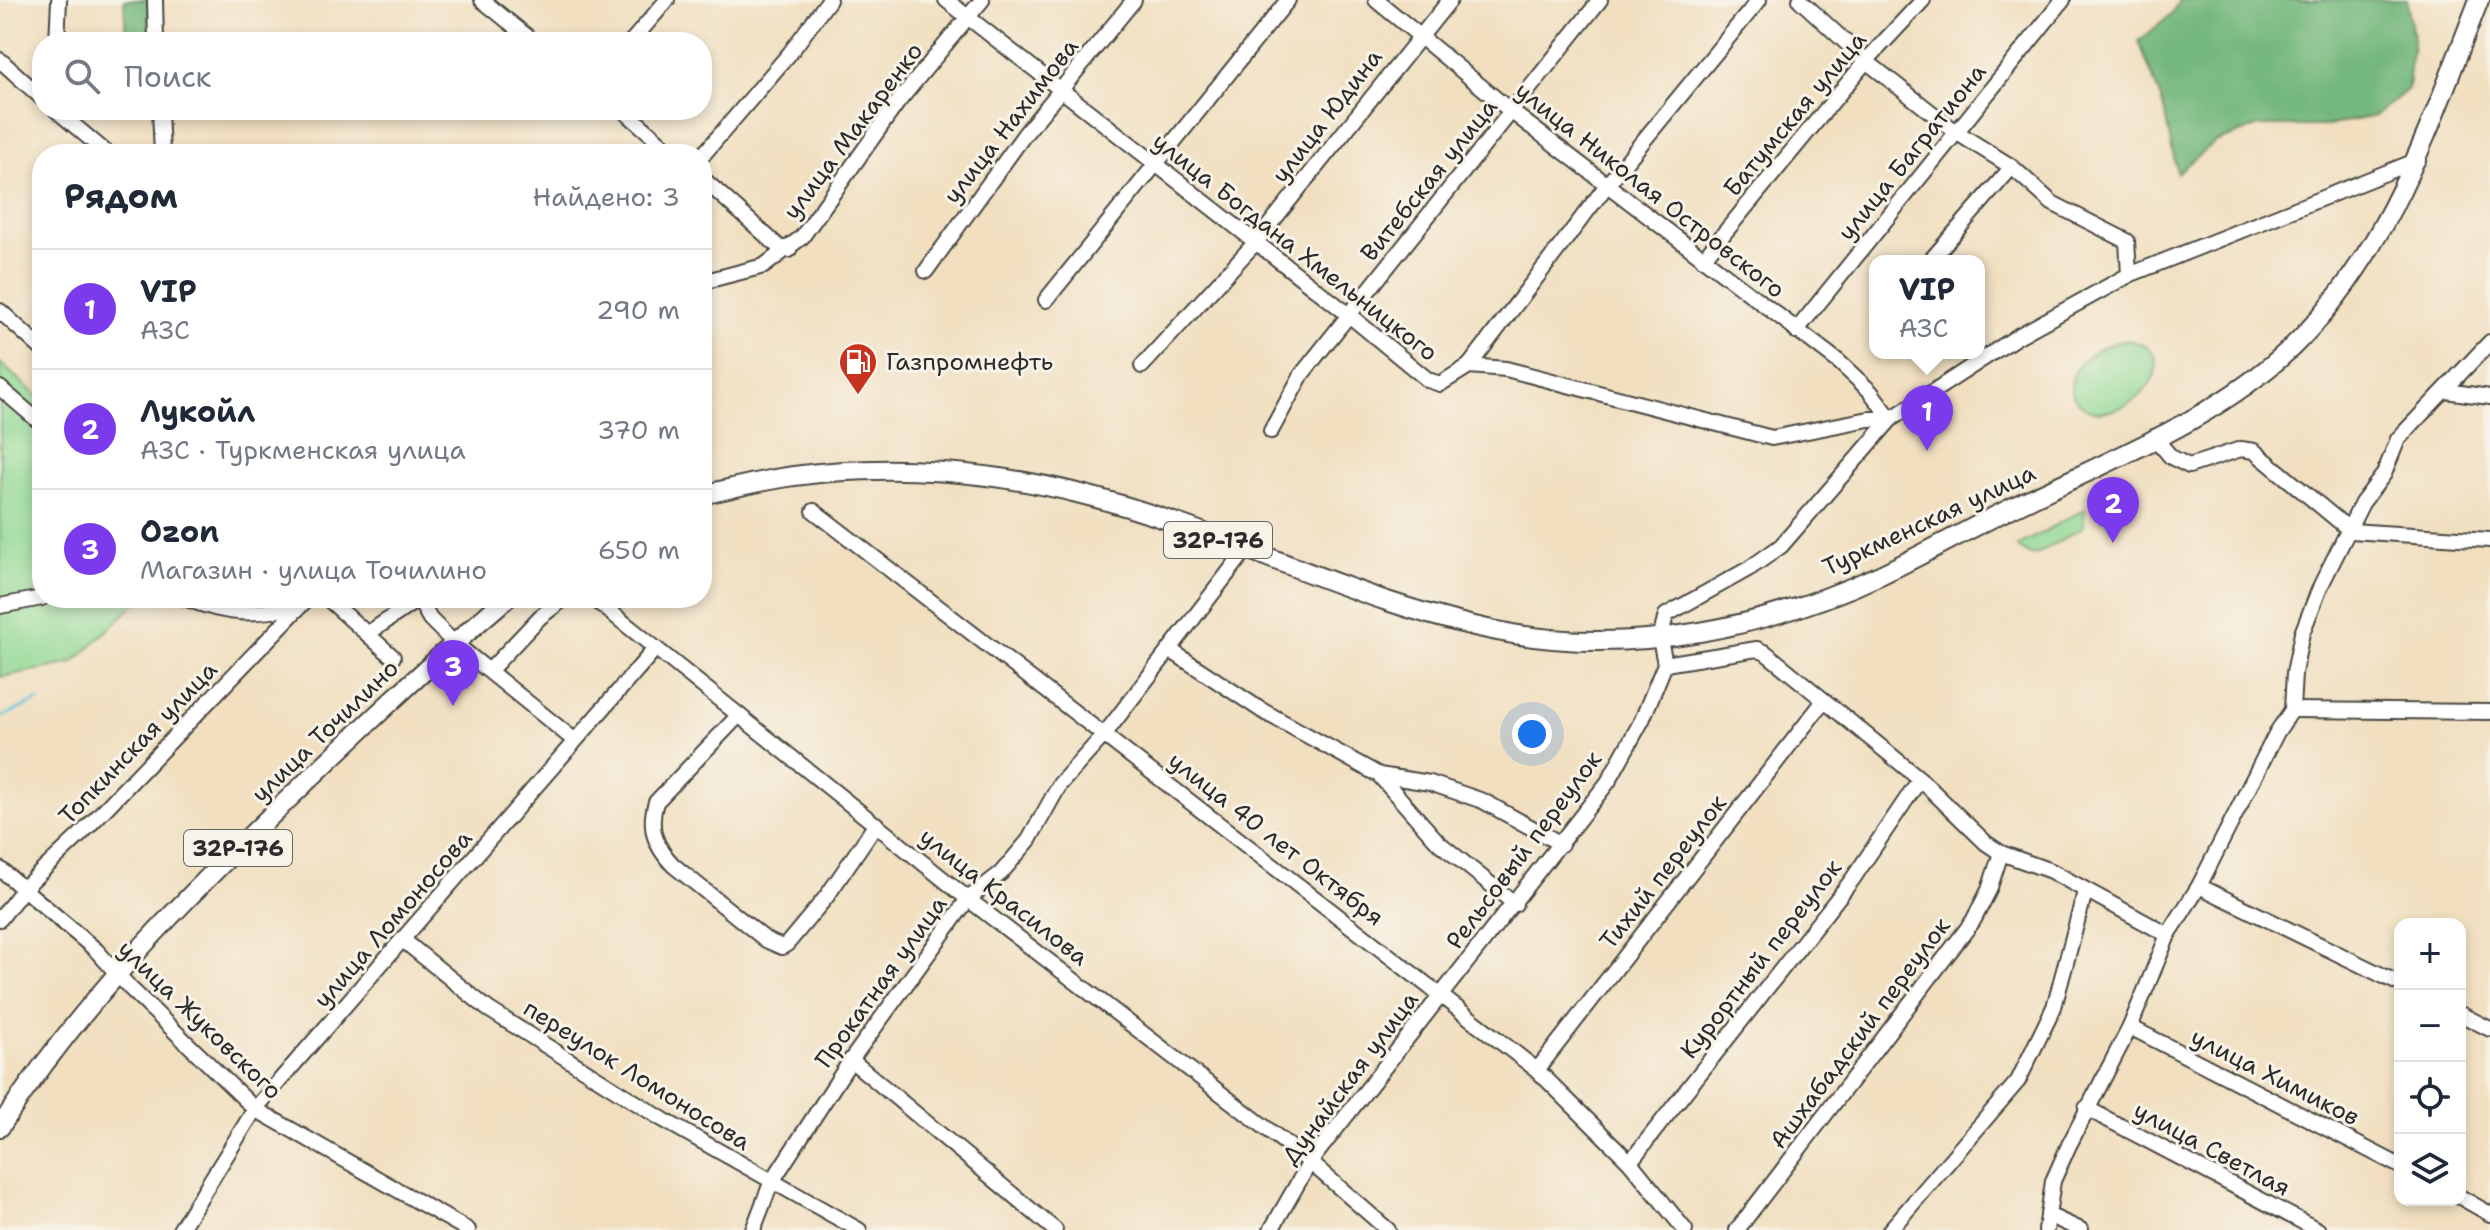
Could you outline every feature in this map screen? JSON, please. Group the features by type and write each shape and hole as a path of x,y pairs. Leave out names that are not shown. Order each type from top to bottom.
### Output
{"main road":[{"name":"Туркменская улица","path":"712,493 789,476 853,470 952,474 1089,496 1392,604 1480,627 1556,639 1660,639 1780,612 1847,588 2154,437 2240,389 2292,346 2373,247 2418,160 2479,0"},
{"name":"улица Точилино","path":"0,1127 28,1084 118,971 183,900 453,642 495,608"}],"street":[{"path":"57,32 59,0"},
{"path":"155,0 156,32"},
{"path":"640,32 667,0"},
{"path":"712,144 790,53 829,0"},
{"name":"улица Богдана Хмельницкого","path":"946,0 1428,380 1440,384 1469,366 1506,369 1772,438 1869,419 1891,419"},
{"name":"улица Макаренко","path":"789,250 802,237 898,102 982,0"},
{"name":"улица Нахимова","path":"926,271 1024,135 1134,0"},
{"path":"1046,300 1157,167 1288,0"},
{"name":"улица Николая Островского","path":"1376,0 1512,112 1870,391 1891,419"},
{"name":"улица Юдина","path":"1142,366 1255,243 1450,0"},
{"name":"Витебская улица","path":"1271,431 1302,374 1600,0"},
{"path":"1469,366 1607,185 1759,0"},
{"path":"1800,0 1866,61 1956,132 2012,167 2052,203 2127,241 2129,275"},
{"name":"Батумская улица","path":"1703,259 1866,61 1923,0"},
{"name":"улица Багратиона","path":"1796,331 2063,0"},
{"path":"490,3 523,32"},
{"path":"0,60 32,89"},
{"path":"68,120 96,144"},
{"path":"160,120 162,144"},
{"path":"635,120 662,144"},
{"path":"1985,358 2129,275 2418,160"},
{"path":"1935,255 2012,167"},
{"path":"712,187 779,247 789,250"},
{"path":"712,279 764,266 789,250"},
{"path":"0,311 32,340"},
{"path":"2081,1230 2047,1222 2053,1181 2086,1108 2130,1027 2168,935 2199,886 2277,732 2292,710 2294,673 2302,633 2321,585 2351,531 2362,503 2384,474 2398,439 2490,342"},
{"path":"1983,359 1891,419 1781,546 1750,568 1666,615 1660,639 1665,664 1757,649 1774,659 1920,779 2001,853 2051,871 2168,935"},
{"path":"0,388 32,415"},
{"path":"2446,391 2490,397"},
{"path":"2154,437 2171,457 2189,466 2241,449 2254,451 2351,531 2490,540"},
{"name":"улица 40 лет Октября","path":"814,511 1537,1070 1630,1162 1685,1230"},
{"name":"Прокатная улица","path":"753,1230 771,1183 851,1060 968,899 1001,873 1029,840 1060,784 1104,735 1245,551"},
{"path":"0,606 32,600"},
{"path":"213,608 231,614 256,615 283,608"},
{"name":"Топкинская улица","path":"0,919 25,887 91,824 298,608"},
{"path":"340,608 370,632 393,657"},
{"path":"370,632 406,608"},
{"path":"424,608 430,619 453,642 574,740"},
{"path":"490,670 552,608"},
{"name":"улица Красилова","path":"605,608 968,899 1310,1162 1388,1230"},
{"name":"улица Ломоносова","path":"180,1230 255,1109 655,649"},
{"path":"1170,650 1261,710 1379,775 1438,842 1515,904"},
{"name":"Рельсовый переулок","path":"1441,994 1515,904 1608,782 1642,720 1665,664"},
{"name":"Тихий переулок","path":"1537,1070 1823,702"},
{"path":"2292,710 2490,712"},
{"path":"739,715 656,802 650,820 662,853 673,865 755,931 776,946 787,944 827,896 876,824"},
{"path":"1379,775 1430,783 1483,801 1561,844"},
{"name":"Курортный переулок","path":"1630,1162 1852,880 1920,779"},
{"name":"Ашхабадский переулок","path":"1737,1230 1973,921 1989,890 2001,853"},
{"name":"улица Жуковского","path":"0,869 25,887 118,971 130,988 255,1109 468,1230"},
{"path":"2199,886 2394,981"},
{"path":"1890,1230 2018,1081 2054,1007 2085,892"},
{"name":"переулок Ломоносова","path":"403,940 488,1009 662,1119 859,1230"},
{"name":"Дунайская улица","path":"1271,1230 1310,1162 1441,994"},
{"path":"2466,1017 2490,1029"},
{"name":"улица Химиков","path":"2130,1027 2394,1163"},
{"path":"851,1060 1055,1230"},
{"name":"улица Светлая","path":"2086,1108 2318,1230"},
{"path":"2483,1203 2490,1214"}],"green space":[{"path":"124,0 149,0 150,32 126,32"},
{"path":"2179,0 2407,0 2413,38 2408,89 2375,116 2326,126 2259,126 2215,142 2177,173 2163,105 2139,41 2172,14"},
{"path":"2126,340 2148,349 2156,363 2153,379 2140,394 2123,406 2104,412 2085,407 2071,391 2076,371 2097,350"},
{"path":"0,363 32,391 32,608 131,608 73,663 0,677"},
{"path":"2085,509 2083,527 2037,554 2030,555 2017,546"}],"waterway":[{"path":"0,718 39,700"}],"place":[{"name":"Газпромнефть","path":"858,396"},
{"name":"VIP","path":"1927,451"},
{"name":"Лукойл","path":"2113,543"},
{"name":"Ozon","path":"453,706"}]}
